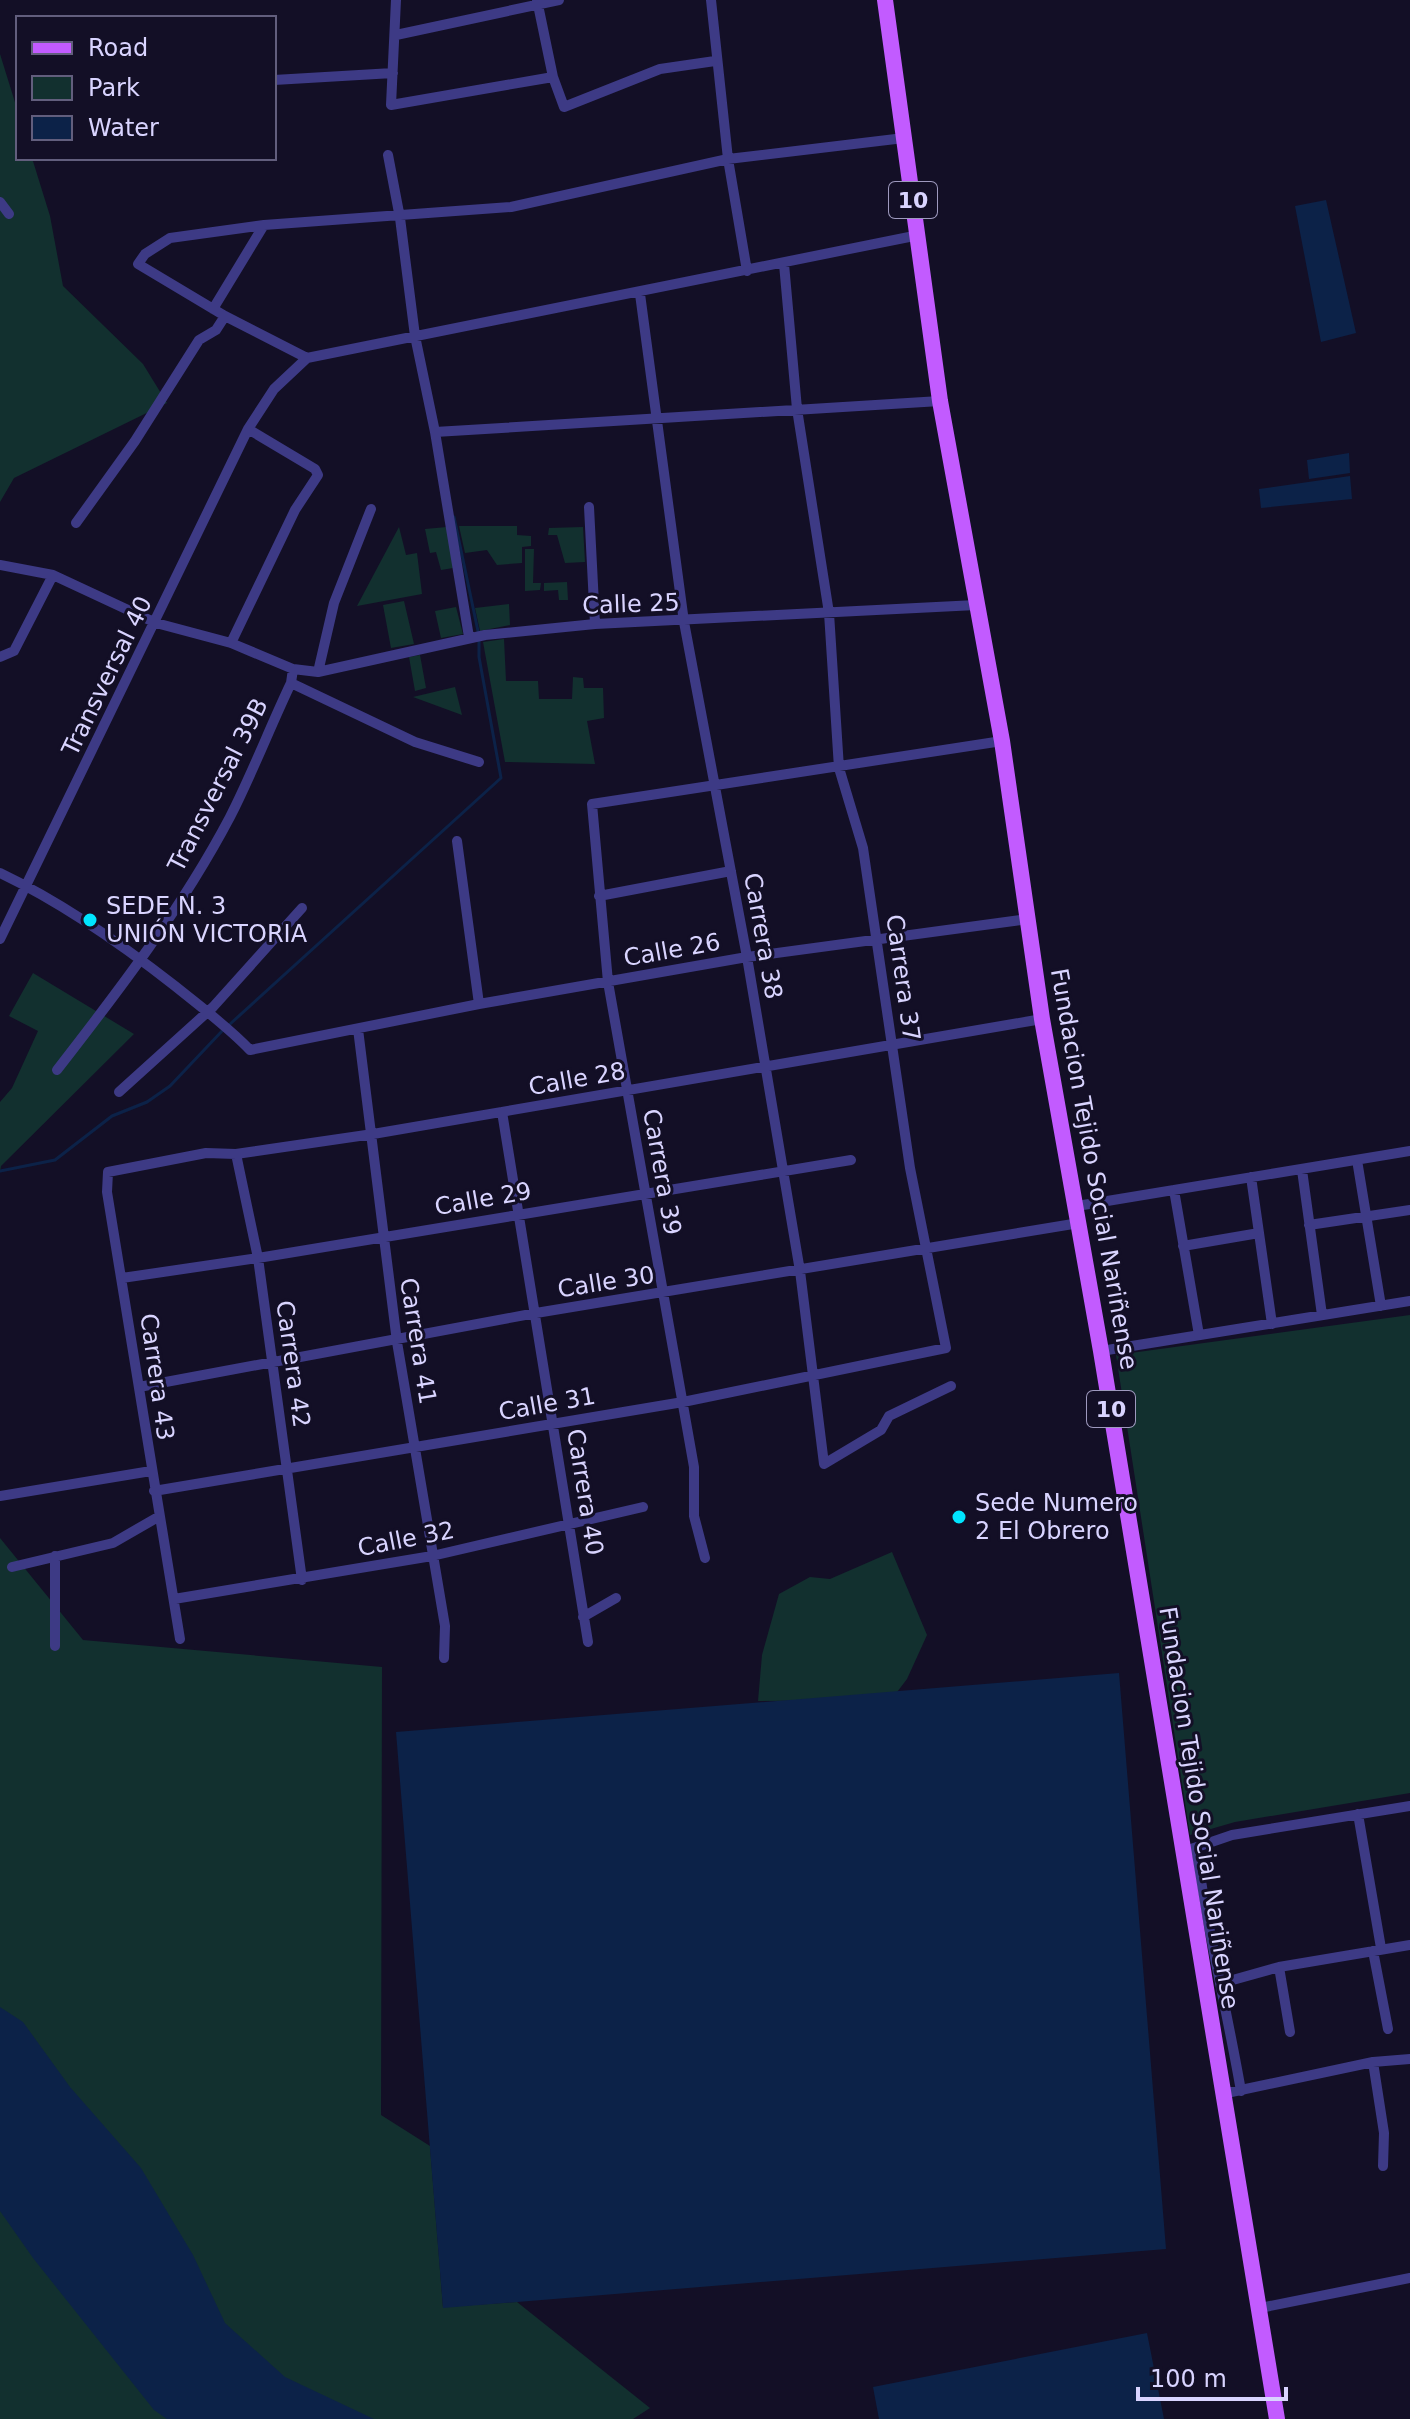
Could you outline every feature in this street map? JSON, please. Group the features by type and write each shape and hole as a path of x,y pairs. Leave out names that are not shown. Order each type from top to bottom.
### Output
{"main road":[{"name":"10","path":"885,0 940,401"},
{"name":"Fundacion Tejido Social Nariñense","path":"940,401 1002,741 1042,1019 1189,1850 1222,2094 1277,2419"}],"street":[{"path":"397,0 391,105 553,77"},
{"path":"396,35 538,1 559,0"},
{"path":"711,0 715,61 728,159 747,271"},
{"path":"538,1 553,77 564,107 660,69 715,61"},
{"path":"276,80 393,73"},
{"path":"904,138 728,159 511,207 400,218 264,225 170,238 145,254 138,264 225,316 307,358 640,294 919,235"},
{"path":"388,155 400,218 415,336 476,636"},
{"path":"0,202 9,214"},
{"path":"213,309 264,225"},
{"name":"Carrera 37","path":"784,264 797,409 829,613 839,768 863,848 925,1248 946,1348"},
{"name":"Carrera 38","path":"640,294 684,622 747,957 800,1271 824,1464 881,1430 889,1416 951,1386"},
{"path":"76,523 135,441 199,340 216,330 225,316"},
{"name":"Transversal 40","path":"0,939 248,429 274,389 307,358"},
{"path":"435,432 655,416 940,401"},
{"path":"231,643 295,510 318,475 315,469 248,429"},
{"path":"589,507 595,624"},
{"path":"318,672 334,603 371,509"},
{"name":"Calle 25","path":"0,565 53,575 156,623 231,643 293,669 318,672 476,636 595,624 684,622 976,605"},
{"path":"0,657 14,651 53,575"},
{"name":"Transversal 39B","path":"57,1070 142,960 230,816 291,683 293,669"},
{"path":"291,683 415,742 479,762"},
{"path":"716,785 1002,741"},
{"name":"Carrera 39","path":"705,1558 694,1516 694,1467 608,982 592,804 716,785"},
{"path":"457,841 479,1004"},
{"path":"599,896 731,871"},
{"path":"0,873 75,913 142,960 207,1012"},
{"path":"119,1092 207,1012 302,908"},
{"name":"Calle 26","path":"207,1012 250,1050 479,1004 747,957 1028,919"},
{"name":"Calle 28","path":"119,1167 206,1153 236,1154 373,1134 1042,1019"},
{"name":"Carrera 41","path":"358,1029 397,1342 445,1626 444,1658"},
{"name":"Carrera 40","path":"502,1112 571,1521 588,1642"},
{"name":"Calle 30","path":"139,1387 273,1359 397,1342 536,1313 925,1248 1009,1238 1078,1215 1174,1190 1410,1151"},
{"name":"Carrera 42","path":"236,1154 258,1258 302,1580"},
{"name":"Calle 29","path":"122,1278 851,1160"},
{"path":"1357,1160 1381,1306"},
{"name":"Carrera 43","path":"119,1167 106,1177 158,1517 180,1639"},
{"path":"1302,1170 1322,1315"},
{"path":"1251,1177 1272,1324"},
{"path":"1174,1190 1199,1335"},
{"path":"1309,1225 1410,1210"},
{"path":"1183,1246 1259,1233"},
{"path":"1101,1351 1410,1301"},
{"name":"Calle 31","path":"154,1491 415,1449 554,1421 683,1402 946,1348"},
{"path":"0,1496 151,1471"},
{"name":"Calle 32","path":"174,1599 432,1556 571,1521 643,1507"},
{"path":"12,1567 113,1543 158,1517"},
{"path":"55,1556 55,1646"},
{"path":"583,1617 616,1598"},
{"path":"1241,2091 1222,1983 1189,1850 1232,1835 1410,1806"},
{"path":"1358,1814 1388,2029"},
{"path":"1222,1983 1279,1967 1410,1945"},
{"path":"1279,1967 1290,2032"},
{"path":"1222,2094 1373,2062 1410,2059"},
{"path":"1373,2062 1384,2133 1383,2166"},
{"path":"1260,2308 1410,2278"}],"green space":[{"path":"0,54 16,106 16,160 33,160 50,216 63,286 143,364 167,403 14,478 0,502"},
{"path":"459,526 517,526 517,535 531,536 531,546 522,547 522,563 497,565 487,550 465,553"},
{"path":"399,527 406,555 417,553 422,594 357,606"},
{"path":"447,527 453,568 441,570 436,552 430,553 425,529"},
{"path":"583,527 585,562 565,563 557,535 548,535 549,528"},
{"path":"525,549 534,549 533,583 541,583 540,590 525,591"},
{"path":"567,582 568,600 559,600 558,590 544,591 544,583"},
{"path":"404,601 414,644 391,648 383,605"},
{"path":"509,604 510,625 480,631 475,608"},
{"path":"456,607 463,634 441,638 435,611"},
{"path":"504,639 506,681 538,681 539,699 572,699 573,677 583,678 584,688 603,688 604,718 587,721 595,764 505,762 483,642"},
{"path":"420,655 426,688 415,691 409,657"},
{"path":"455,687 462,715 413,697"},
{"path":"33,973 134,1034 1,1166 0,1172 0,1102 12,1088 38,1031 9,1016"},
{"path":"1410,1315 1410,1793 1235,1822 1190,1835 1116,1355"},
{"path":"0,1538 83,1640 382,1667 381,2115 430,2146 443,2307 517,2302 650,2408 633,2419 0,2419"},
{"path":"892,1552 927,1635 907,1679 891,1700 758,1701 762,1655 779,1594 810,1577 830,1579"}],"water":[{"path":"1326,200 1356,333 1321,342 1295,206"},
{"path":"1349,453 1350,473 1309,479 1307,460"},
{"path":"1350,476 1352,499 1261,508 1259,489"},
{"path":"1119,1673 1166,2249 443,2308 396,1732"},
{"path":"0,2007 23,2022 70,2087 141,2168 193,2255 225,2323 285,2377 374,2419 167,2419 154,2410 33,2258 0,2211"},
{"path":"1147,2333 1164,2419 879,2419 873,2387"}],"waterway":[{"path":"229,1025 501,778 479,657 479,636 454,517"},
{"path":"0,1171 55,1160 112,1116 147,1102 170,1086 223,1030"}],"place":[{"name":"SEDE N. 3 UNIÓN VICTORIA","path":"90,920"},
{"name":"Sede Numero 2 El Obrero","path":"959,1517"}]}
